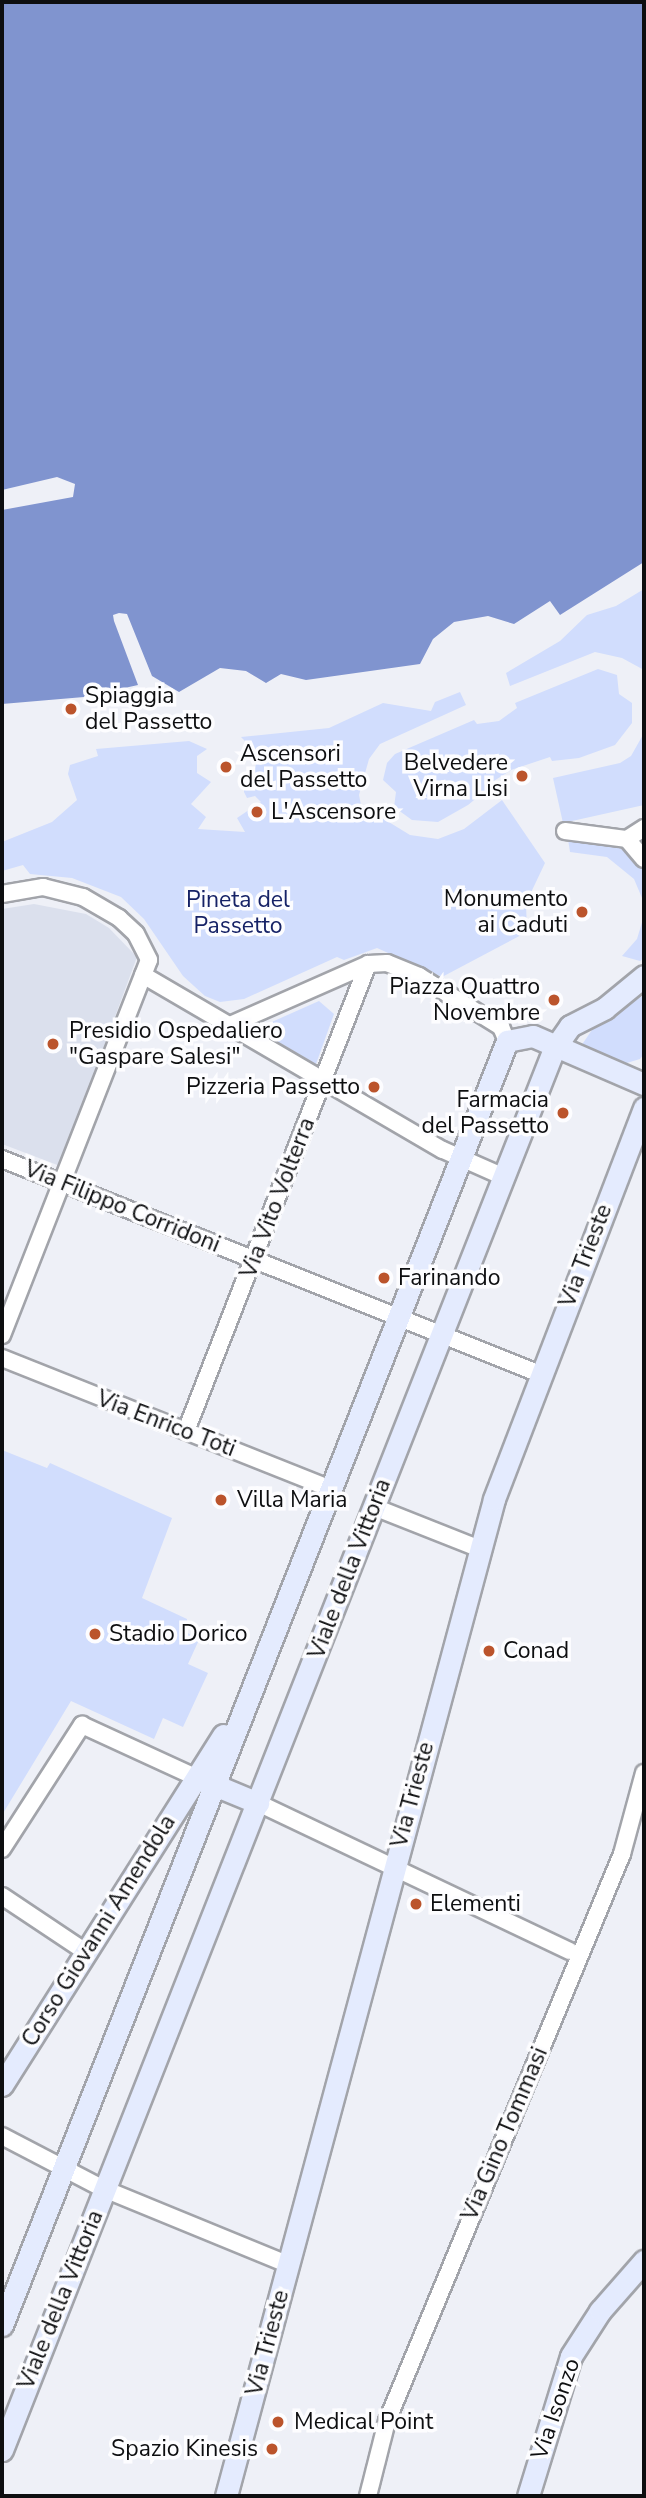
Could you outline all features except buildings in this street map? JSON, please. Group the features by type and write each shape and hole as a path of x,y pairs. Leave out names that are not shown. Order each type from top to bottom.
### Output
{"street":[{"path":"565,831 627,839 644,828"},
{"path":"627,839 644,859"},
{"path":"2,894 43,887 101,906 120,918 147,950 149,960 2,1335"},
{"path":"230,1025 368,964 387,963 419,976 501,1027 506,1041 533,1036 554,1049 644,1084"},
{"name":"Via Vito Volterra","path":"186,1431 368,964"},
{"path":"143,975 460,1159 502,1176"},
{"path":"554,1049 570,1026 627,993 644,976"},
{"name":"Viale della Vittoria","path":"242,1707 331,1489 506,1041"},
{"name":"Viale della Vittoria","path":"2,2450 554,1049"},
{"name":"Via Trieste","path":"226,2496 393,1867 509,1452 644,1108"},
{"name":"Via Filippo Corridoni","path":"2,1160 398,1317"},
{"path":"398,1317 540,1374"},
{"name":"Via Enrico Toti","path":"2,1358 331,1489"},
{"path":"374,1507 480,1549"},
{"name":"Corso Giovanni Amendola","path":"2,2085 86,1952 204,1781 242,1707"},
{"path":"2,1849 82,1725 258,1803 570,1951"},
{"name":"Via Gino Tommasi","path":"368,2496 387,2420 622,1854 644,1773"},
{"name":"Viale della Vittoria","path":"2,2325 62,2170 204,1781"},
{"path":"2,1896 86,1952"},
{"path":"2,2136 62,2170"},
{"name":"Viale della Vittoria","path":"62,2170 104,2189"},
{"path":"104,2189 289,2265"},
{"name":"Via Isonzo","path":"528,2496 571,2356 600,2311 644,2261"}],"shaded area":[{"name":"Presidio Ospedaliero \"Gaspare Salesi\"","path":"34,904 86,914 109,928 137,957 60,1166 2,1144 2,909"}],"green space":[{"path":"644,589 644,670 622,658 595,652 510,686 506,673 560,641 587,615 616,606"},
{"path":"598,669 617,675 619,694 632,703 632,723 615,745 579,758 552,761 550,757 511,770 489,784 490,787 468,805 438,822 412,820 394,807 396,792 383,780 387,763 395,754 474,720 477,724 499,721 517,708 515,703"},
{"name":"Pineta del Passetto","path":"460,692 466,705 380,744 369,759 359,795 361,805 410,835 438,839 464,829 502,800 545,863 526,903 527,932 442,977 377,948 344,960 337,957 244,999 220,1002 205,996 183,976 144,919 121,897 72,878 30,874 23,865 2,871 2,842 52,822 77,800 68,774 70,765 98,756 96,749 189,741 207,749 197,756 197,773 211,782 191,804 206,817 198,829 245,832 237,818 261,802 255,796 247,798 244,792 244,784 253,778 257,759 247,752 248,744 241,737 329,728 383,703 431,711 435,702"},
{"path":"644,733 644,805 563,823 553,778 620,763 631,756"},
{"path":"568,839 611,841 644,867 644,958 640,961 622,956 637,939 643,919 642,898 634,879 607,857 570,852"},
{"path":"644,995 644,1054 640,1059 620,1065 581,1046 594,1027"},
{"path":"319,1001 334,1014 316,1064 256,1029"},
{"name":"Stadio Dorico","path":"2,1450 47,1468 50,1463 172,1518 142,1598 187,1619 187,1632 198,1642 188,1664 208,1673 183,1727 163,1718 154,1739 71,1701 2,1815"}],"water":[{"path":"2,2 644,2 644,562 560,615 550,601 514,624 488,616 454,622 433,639 420,664 306,680 281,674 266,683 246,671 220,668 179,692 152,676 127,614 119,613 113,615 114,621 138,685 84,697 2,704"}],"pier":[{"path":"57,477 75,484 73,497 2,510 2,490"}],"place":[{"name":"Spiaggia del Passetto","path":"71,709"},
{"name":"Ascensori del Passetto","path":"226,767"},
{"name":"Belvedere Virna Lisi","path":"522,776"},
{"name":"L'Ascensore","path":"257,812"},
{"name":"Monumento ai Caduti","path":"582,912"},
{"name":"Piazza Quattro Novembre","path":"554,1000"},
{"name":"Presidio Ospedaliero \"Gaspare Salesi\"","path":"53,1044"},
{"name":"Pizzeria Passetto","path":"374,1087"},
{"name":"Farmacia del Passetto","path":"563,1113"},
{"name":"Farinando","path":"384,1278"},
{"name":"Villa Maria","path":"221,1500"},
{"name":"Stadio Dorico","path":"95,1634"},
{"name":"Conad","path":"489,1651"},
{"name":"Elementi","path":"416,1904"},
{"name":"Medical Point","path":"278,2422"},
{"name":"Spazio Kinesis","path":"272,2449"}]}
